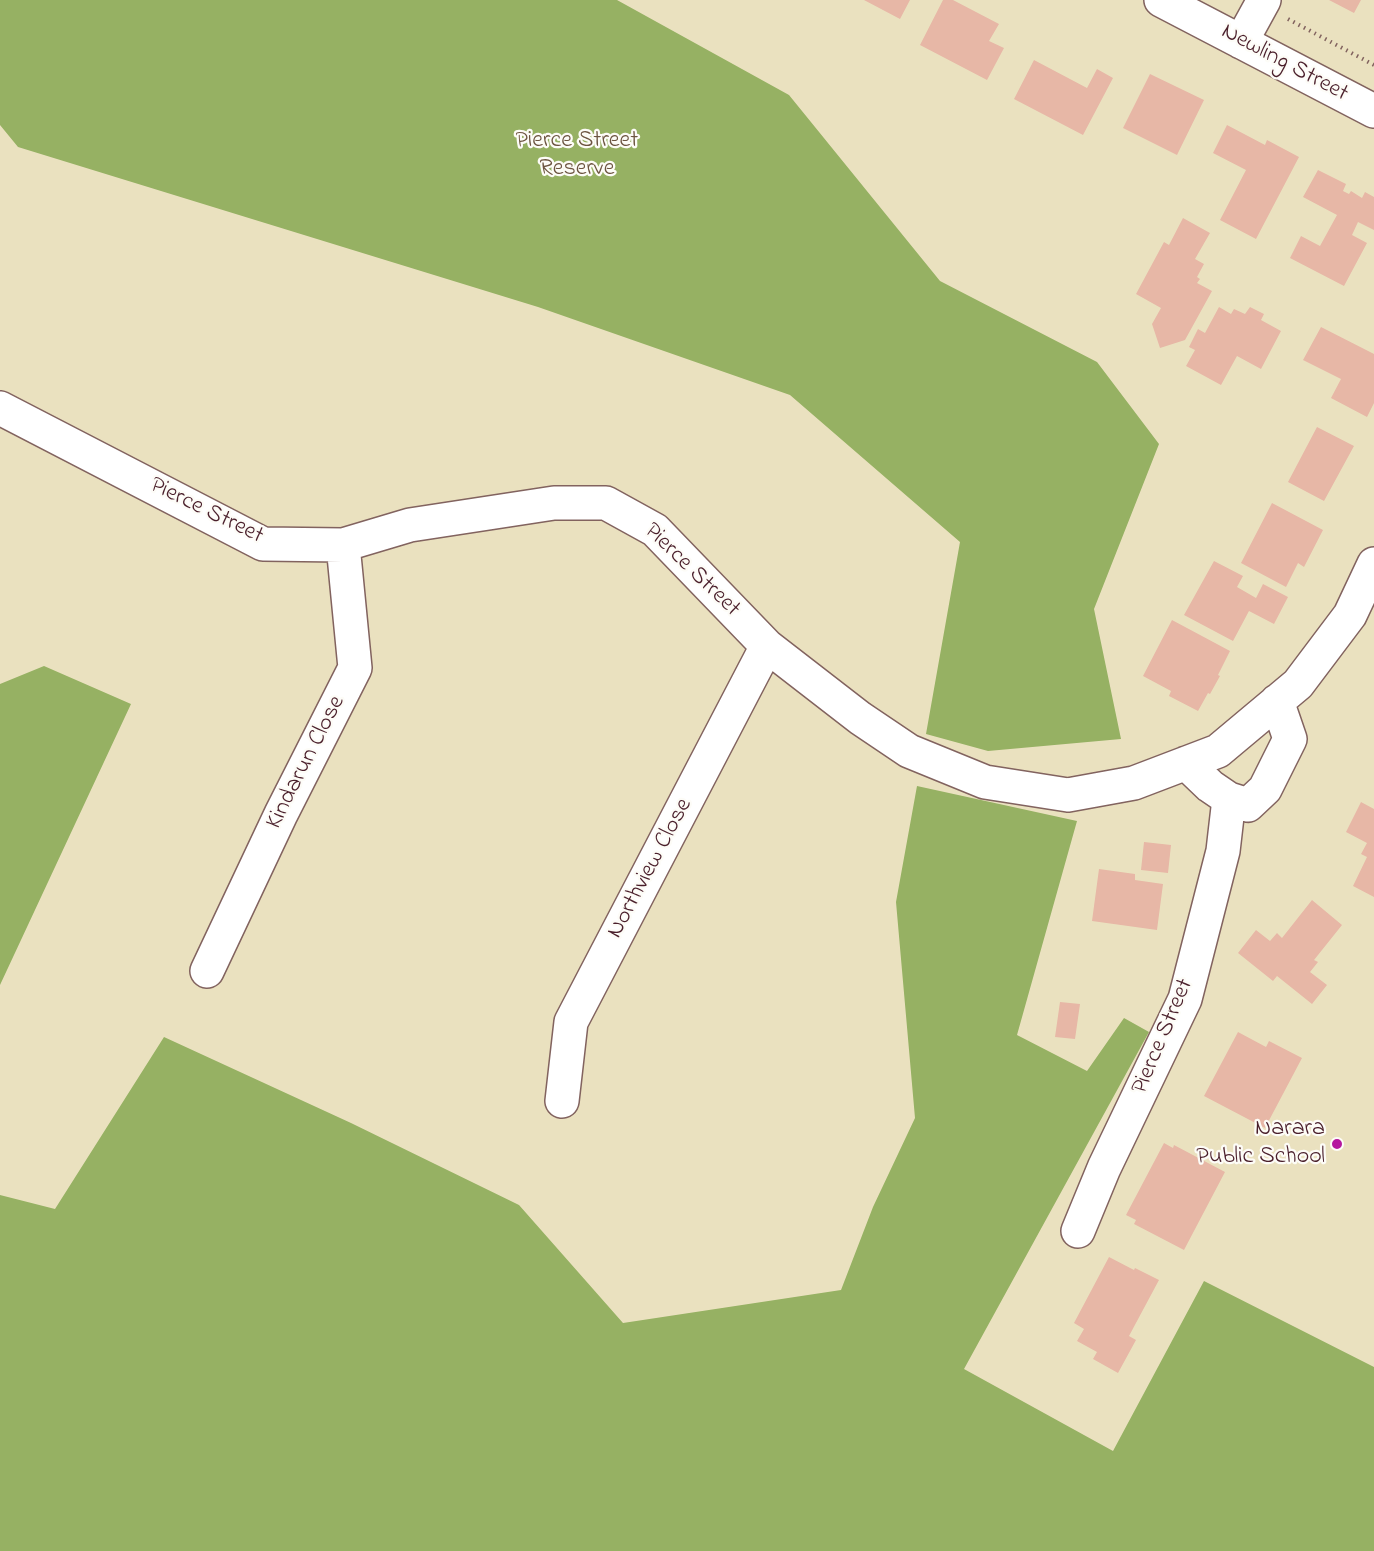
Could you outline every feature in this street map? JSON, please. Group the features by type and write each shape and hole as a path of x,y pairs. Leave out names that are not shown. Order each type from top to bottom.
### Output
{"street":[{"name":"Newling Street","path":"1161,0 1374,111"},
{"path":"1241,42 1262,2"},
{"name":"Pierce Street","path":"0,408 263,544 343,544 410,525 554,503 606,503 655,530 767,646 860,718 909,751 985,782 1068,795 1134,783 1218,751 1298,684 1350,615 1374,564"},
{"name":"Kindarun Close","path":"207,971 280,814 355,668 343,544"},
{"name":"Northview Close","path":"562,1101 571,1022 767,646"},
{"path":"1186,763 1229,800 1248,805 1265,789 1290,739 1277,701"},
{"name":"Pierce Street","path":"1078,1231 1104,1168 1185,999 1223,851 1229,800"}],"path":[{"path":"1262,2 1374,65"}],"green space":[{"name":"Pierce Street Reserve","path":"0,0 617,0 789,95 940,281 1097,362 1159,444 1094,609 1121,739 988,751 926,734 960,542 790,395 538,307 18,147 0,125"},
{"path":"44,666 131,704 0,985 0,684"},
{"path":"917,786 1077,821 1017,1035 1087,1071 1124,1018 1149,1032 964,1369 1113,1451 1204,1281 1374,1367 1374,1551 0,1551 0,1195 55,1209 164,1037 351,1123 519,1205 623,1323 841,1290 873,1207 915,1118 896,902"}],"building":[{"path":"864,0 910,0 900,19"},
{"path":"943,0 953,0 999,24 989,41 1004,48 987,80 920,45"},
{"path":"1329,0 1361,0 1354,13"},
{"path":"1034,60 1087,88 1097,69 1113,78 1083,135 1014,99"},
{"path":"1150,74 1204,100 1177,155 1123,128"},
{"path":"1227,125 1265,145 1267,140 1299,157 1256,239 1220,220 1246,170 1213,153"},
{"path":"1318,170 1346,184 1343,191 1349,194 1351,191 1362,198 1365,192 1374,197 1374,230 1358,222 1352,235 1367,243 1344,286 1290,258 1301,236 1320,246 1337,215 1303,197"},
{"path":"1183,218 1210,233 1195,259 1204,264 1197,277 1200,279 1197,283 1212,291 1185,340 1160,348 1152,324 1161,308 1136,294 1164,242 1169,245"},
{"path":"1219,307 1231,314 1234,309 1245,314 1250,307 1264,314 1261,320 1281,331 1261,369 1237,356 1221,385 1186,366 1195,350 1189,347 1198,329 1205,333"},
{"path":"1321,327 1374,354 1374,403 1367,417 1331,398 1341,379 1303,360"},
{"path":"1317,427 1354,446 1324,501 1288,482"},
{"path":"1272,503 1323,530 1304,567 1298,563 1286,587 1241,563"},
{"path":"1214,561 1243,576 1237,587 1256,598 1263,584 1288,597 1274,624 1249,611 1233,641 1184,615"},
{"path":"1172,620 1230,651 1218,675 1220,676 1198,711 1169,696 1171,691 1143,676"},
{"path":"1361,802 1374,809 1374,897 1353,886 1367,857 1361,854 1367,843 1346,832"},
{"path":"1144,842 1171,845 1168,873 1141,870"},
{"path":"1099,869 1135,874 1135,880 1163,884 1157,930 1092,921"},
{"path":"1312,900 1342,925 1314,960 1318,962 1310,972 1327,985 1312,1004 1277,976 1273,981 1238,953 1256,930 1270,941 1277,933 1282,938"},
{"path":"1060,1002 1080,1004 1075,1039 1055,1037"},
{"path":"1238,1032 1266,1047 1269,1041 1302,1058 1265,1128 1204,1096"},
{"path":"1164,1143 1173,1148 1174,1145 1225,1172 1184,1250 1134,1224 1136,1220 1126,1215"},
{"path":"1109,1257 1159,1280 1129,1336 1136,1340 1118,1373 1093,1359 1097,1352 1077,1341 1084,1329 1074,1323"}],"place":[{"name":"Narara Public School","path":"1337,1144"}]}
